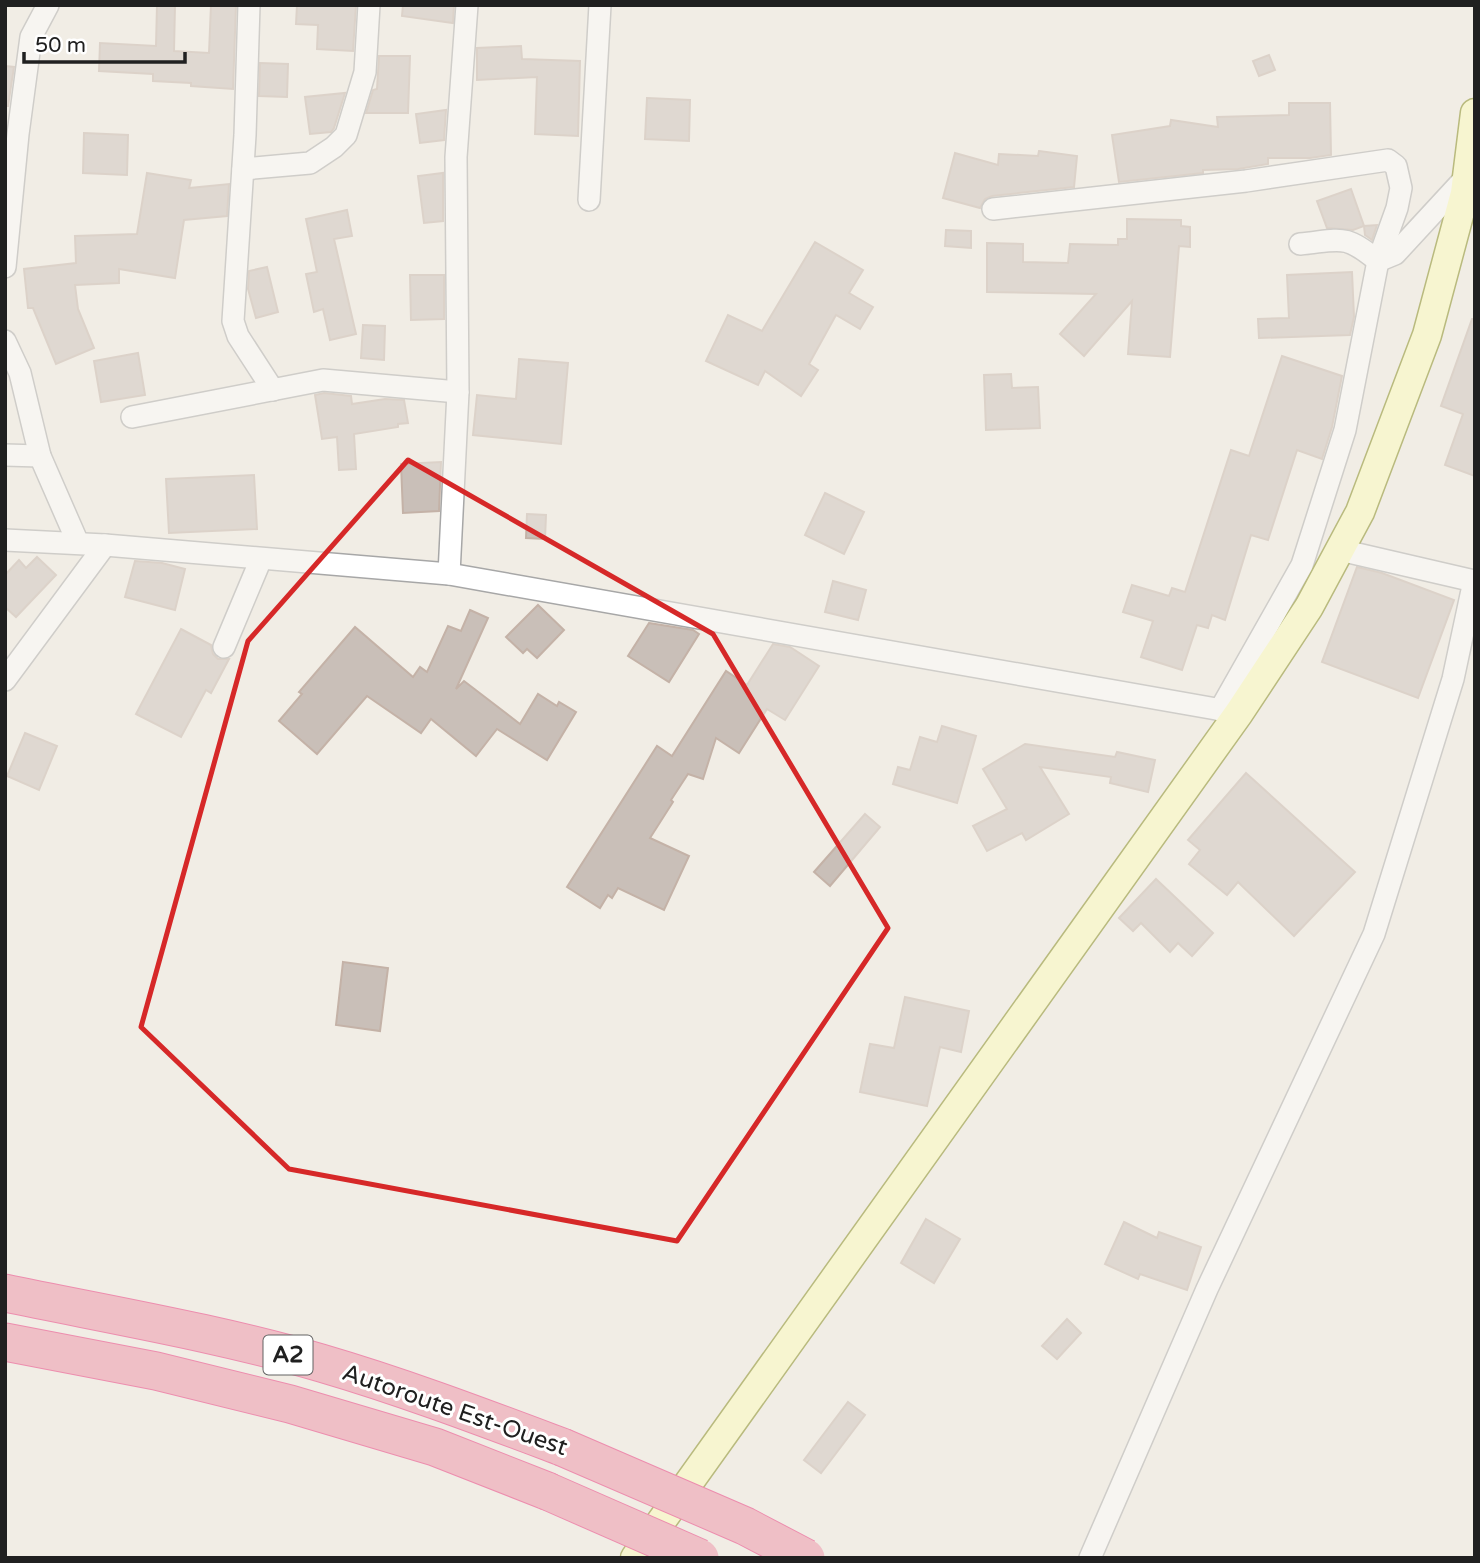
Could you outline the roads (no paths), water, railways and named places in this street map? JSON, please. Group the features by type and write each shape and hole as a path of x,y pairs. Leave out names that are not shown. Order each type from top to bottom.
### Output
{"highway":[{"name":"Autoroute Est-Ouest","path":"5,1293 230,1340 320,1363 434,1399 562,1447 745,1526 806,1558"},
{"name":"Autoroute Est-Ouest","path":"5,1342 156,1371 290,1405 435,1447 547,1491 700,1558"}],"main road":[{"path":"635,1558 1230,712 1309,607 1360,512 1427,335 1465,193 1475,113"}],"street":[{"path":"5,267 31,37 48,5"},
{"path":"249,5 243,169 233,321 238,336 273,390"},
{"path":"243,169 310,163 334,147 346,135 365,72 369,5"},
{"path":"449,574 458,392 456,157 467,5"},
{"path":"589,200 600,5"},
{"path":"5,540 105,545 449,574 1230,712 1302,565 1345,430 1378,261 1397,208 1401,188 1396,166 1388,160 1246,181 993,209"},
{"path":"1378,261 1395,254 1467,176"},
{"path":"1300,244 1346,239 1378,261"},
{"path":"5,341 20,373 40,456 78,543"},
{"path":"132,417 323,380 458,392"},
{"path":"5,455 40,456"},
{"path":"5,680 105,545"},
{"path":"1090,1558 1207,1289 1374,934 1453,679 1474,581 1340,550"},
{"path":"224,647 261,558"}]}
